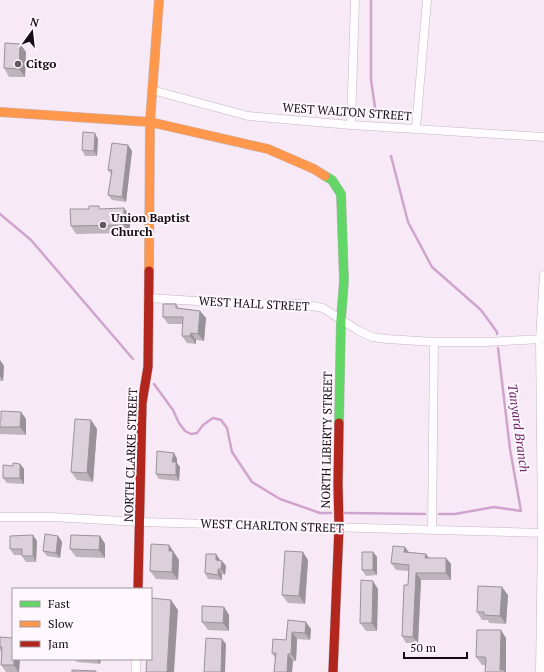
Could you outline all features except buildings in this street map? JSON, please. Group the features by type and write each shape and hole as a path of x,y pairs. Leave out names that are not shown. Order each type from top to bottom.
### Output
{"street":[{"path":"0,112 150,122 159,0"},
{"path":"351,125 355,0"},
{"path":"416,128 427,0"},
{"name":"WEST WALTON STREET","path":"152,90 248,116 351,125 544,137"},
{"name":"NORTH LIBERTY STREET","path":"150,122 268,149 314,169 332,180 341,194 344,281 333,672"},
{"name":"NORTH CLARKE STREET","path":"138,588 142,403 148,367 150,122"},
{"path":"540,672 543,533 542,339 544,275"},
{"name":"WEST HALL STREET","path":"148,298 301,304 323,308 359,331 372,337 434,342 486,342 542,339"},
{"path":"432,530 434,342"},
{"name":"WEST CHARLTON STREET","path":"0,517 52,517 140,522 543,533"},
{"path":"136,660 136,672"}],"waterway":[{"name":"Tanyard Branch","path":"371,0 371,80 376,114"},
{"name":"Tanyard Branch","path":"391,156 408,222 432,267 481,310 497,334"},
{"path":"0,214 31,240 133,359"},
{"name":"Tanyard Branch","path":"439,514 455,514 494,507 521,511 510,449 498,348"},
{"path":"154,384 173,410 179,423 185,431 191,434 197,433 203,425 213,418 221,420 227,428 232,452 252,482 280,499 320,513 331,513"},
{"path":"345,513 425,514"}],"traffic: fast":[{"path":"325,176 332,180 341,194 344,281 341,319 339,423"}],"traffic: slow":[{"path":"149,271 150,122 159,0"},
{"path":"0,112 150,122 268,149 314,169 325,176"}],"traffic: jam":[{"path":"138,588 142,403 148,367 149,271"},
{"path":"333,672 339,527 339,423"}],"place":[{"name":"Citgo","path":"18,64"},
{"name":"Union Baptist Church","path":"103,225"}]}
